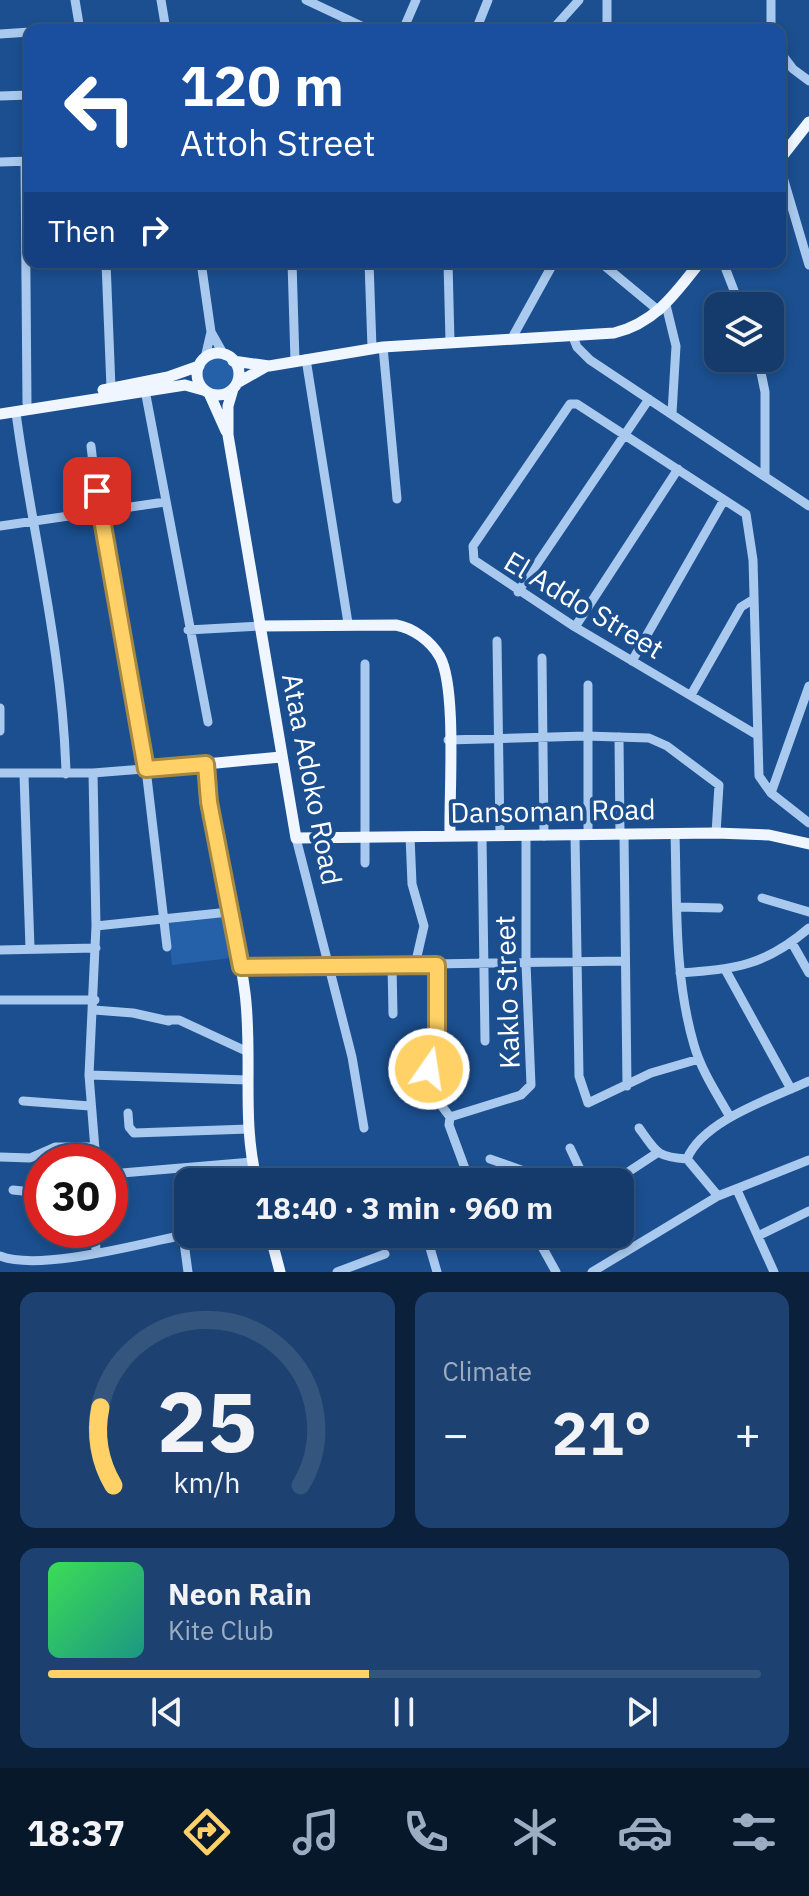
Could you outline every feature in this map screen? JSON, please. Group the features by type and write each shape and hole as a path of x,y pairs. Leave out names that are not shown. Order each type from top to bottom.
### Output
{"main road":[{"path":"786,151 809,122"},
{"path":"0,414 191,385 221,395 269,366 378,348 512,338 573,337 633,328 662,308 695,268"},
{"path":"0,407 176,375 202,362 229,358 269,366"},
{"path":"229,358 238,370 235,386"},
{"path":"202,362 197,379 206,392"},
{"name":"Ataa Adoko Road","path":"235,386 228,406 228,435 296,838"},
{"name":"Ataa Adoko Road","path":"206,392 228,435"},
{"path":"260,626 348,623 407,627 434,649 447,681 450,835"},
{"path":"254,1168 241,967 209,802 206,764 281,757"},
{"name":"Dansoman Road","path":"296,838 716,833 769,835 809,844"},
{"path":"274,1248 280,1272"}],"street":[{"path":"75,0 79,24"},
{"path":"161,0 165,24"},
{"path":"306,0 357,24"},
{"path":"406,24 416,0"},
{"path":"478,24 488,0"},
{"path":"557,24 579,0"},
{"path":"607,0 607,24"},
{"path":"771,0 771,24"},
{"path":"0,34 24,32"},
{"path":"786,60 809,81"},
{"path":"0,96 24,95"},
{"path":"0,162 24,161"},
{"path":"786,187 809,265"},
{"path":"27,403 28,268"},
{"path":"106,268 111,388"},
{"path":"202,268 211,332 202,362"},
{"path":"292,268 300,360 348,623"},
{"path":"370,268 397,499"},
{"path":"448,268 450,342"},
{"path":"512,338 551,268"},
{"path":"608,268 662,308 676,346 672,413"},
{"path":"725,268 735,292"},
{"path":"211,332 229,358"},
{"path":"573,337 582,354 809,506"},
{"path":"761,372 765,392 765,474"},
{"path":"145,390 188,630 208,722"},
{"path":"518,592 649,399"},
{"name":"El Addo Street","path":"626,435 577,404 567,407 473,546 477,565 757,735"},
{"path":"16,413 31,523 62,683 66,774"},
{"path":"626,435 746,514 750,524 754,599 759,776 771,793 809,823"},
{"path":"91,446 99,514 146,769 167,947"},
{"path":"575,627 678,469"},
{"path":"632,661 724,500"},
{"path":"0,526 165,502"},
{"path":"691,695 741,607 754,599"},
{"path":"188,630 260,626"},
{"path":"497,641 500,836"},
{"path":"542,658 544,836"},
{"path":"365,664 365,863"},
{"path":"588,685 582,834 579,1076 588,1103 651,1073 699,1059"},
{"path":"771,793 809,686"},
{"path":"0,709 0,731"},
{"path":"448,740 586,736 660,742 719,785 716,833"},
{"path":"619,737 627,1086"},
{"path":"0,773 93,773 206,764"},
{"path":"93,773 96,948 89,1075 94,1144"},
{"path":"24,775 30,948"},
{"path":"675,833 680,973 689,1026 699,1059 730,1117"},
{"path":"410,836 412,884 424,926 415,965"},
{"path":"482,836 485,1041"},
{"name":"Kaklo Street","path":"450,1117 521,1095 531,1085 526,963 526,836"},
{"name":"Ataa Adoko Road","path":"296,838 352,1057 364,1128"},
{"path":"762,898 809,912"},
{"path":"678,907 719,908"},
{"path":"96,926 229,912"},
{"path":"680,973 726,971 753,964 792,943 809,928"},
{"path":"792,943 809,973"},
{"path":"0,950 96,948"},
{"path":"241,967 624,961"},
{"path":"392,965 393,1014"},
{"path":"437,965 437,1062 428,1073 438,1101 450,1117 449,1125 465,1168"},
{"path":"726,971 791,1089"},
{"path":"0,1000 94,1005 170,1021 179,1020 248,1052"},
{"path":"89,1075 248,1080"},
{"path":"687,1159 690,1151 730,1117 809,1081"},
{"path":"23,1101 90,1106"},
{"path":"128,1113 130,1131 134,1133 249,1129"},
{"path":"639,1128 657,1153 670,1160 687,1159"},
{"path":"570,1148 579,1168"},
{"path":"634,1168 657,1153"},
{"path":"0,1157 24,1158"},
{"path":"490,1159 516,1168"},
{"path":"687,1159 718,1196"},
{"path":"592,1272 718,1196 809,1160"},
{"path":"128,1172 252,1162"},
{"path":"13,1190 24,1191"},
{"path":"737,1190 774,1272"},
{"path":"758,1236 809,1211"},
{"path":"0,1256 20,1262 96,1253 174,1237"},
{"path":"96,1248 96,1253"},
{"path":"186,1248 188,1272"},
{"path":"430,1248 437,1272"},
{"path":"543,1248 556,1272"},
{"path":"337,1272 385,1254"},
{"path":"15,1272 20,1262"}],"shaded area":[{"path":"217,356 229,362 235,374 229,386 217,392 205,386 199,374 205,362"},
{"path":"226,914 231,958 172,965 167,921"}],"route":[{"path":"97,491 146,769 206,764 209,802 241,967 437,965 437,1062 429,1069"}]}
